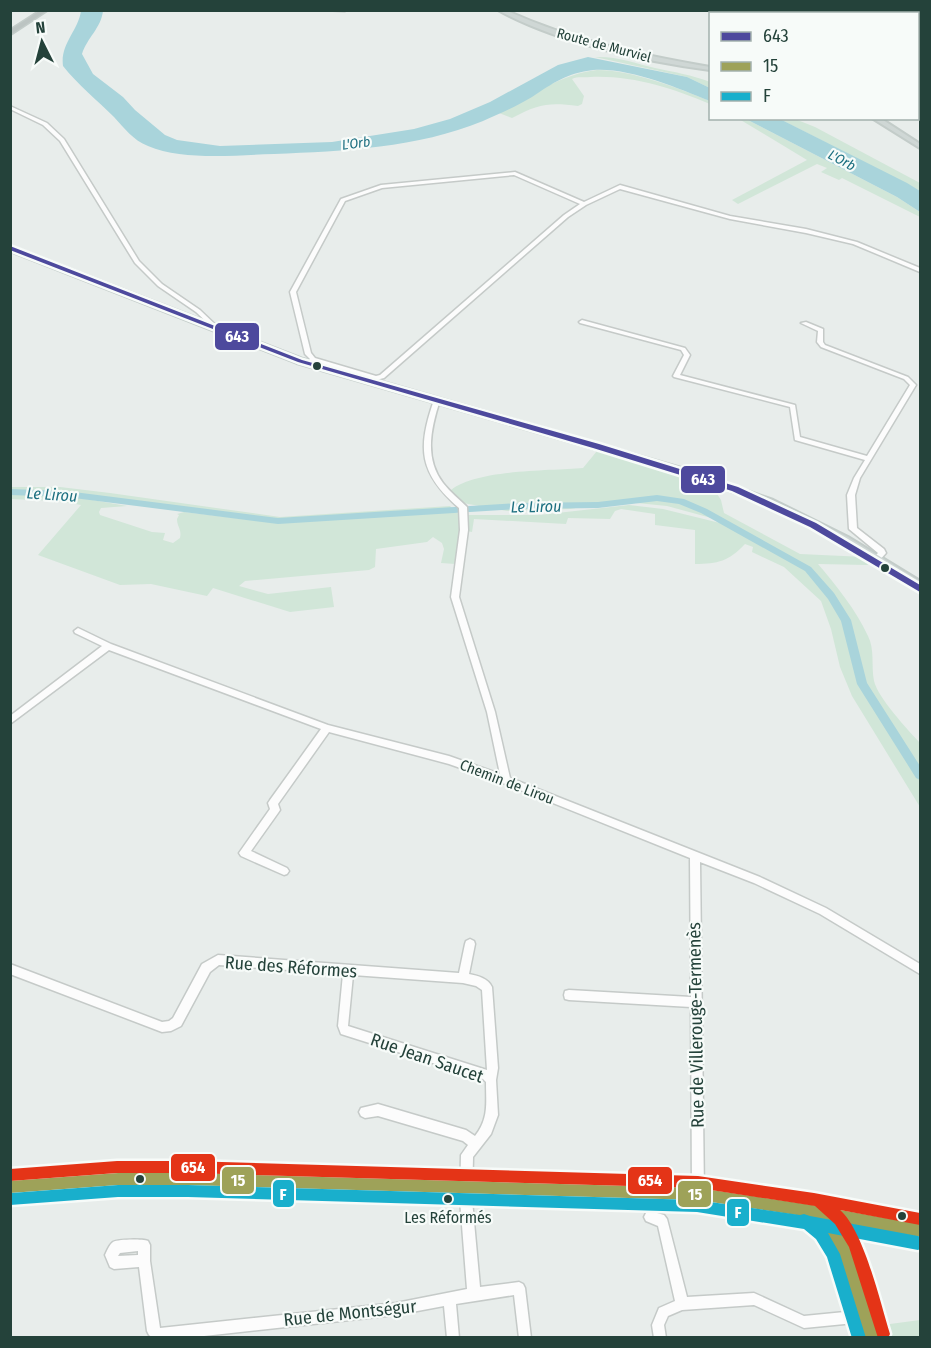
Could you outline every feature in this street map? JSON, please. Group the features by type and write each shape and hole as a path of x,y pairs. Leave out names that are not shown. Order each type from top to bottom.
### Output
{"highway":[{"path":"10,32 44,10"}],"main road":[{"name":"Route de Murviel","path":"500,10 561,35 606,48 709,69"},
{"path":"878,120 921,146"},
{"path":"10,248 219,331 437,400 685,472 759,498 876,559 921,587"},
{"path":"10,1189 70,1191 225,1180 698,1194 812,1211 921,1231"},
{"path":"812,1211 830,1226 844,1249 872,1338"},
{"path":"844,1249 852,1229 861,1224 879,1223"}],"street":[{"path":"322,10 345,10"},
{"path":"474,10 482,10"},
{"path":"10,107 45,124 54,131 71,152 137,262 160,285 198,311 219,331"},
{"path":"584,204 515,173 381,186 343,200 292,295 311,361 376,378 382,376 566,216 584,204 624,186 730,217 855,243 921,270"},
{"path":"582,322 683,349 687,355 676,376 792,405 797,438 867,458"},
{"path":"804,323 821,330 822,345 906,378 912,385 900,409 867,458 851,495 853,529 881,551 882,553 876,559"},
{"path":"437,400 426,441 426,457 430,470 439,485 464,507 464,530 455,597 491,711 506,780"},
{"name":"Chemin de Lirou","path":"78,631 108,646 327,728 439,757 506,780 757,880 823,910 921,969"},
{"path":"10,721 108,646"},
{"path":"284,871 244,853 275,810 273,803 327,728"},
{"name":"Rue de Villerouge-Termenès","path":"694,856 698,1194"},
{"path":"463,978 470,944"},
{"name":"Rue des Réformes","path":"10,969 162,1028 177,1022 206,969 218,960 267,962 478,981 487,987 493,1068 491,1080"},
{"name":"Rue Jean Saucet","path":"348,971 343,1026 345,1030 486,1075 491,1080 492,1115 487,1130 467,1155 466,1186"},
{"path":"569,995 696,1002"},
{"path":"365,1112 378,1110 466,1136 475,1144"},
{"path":"466,1186 474,1294"},
{"path":"650,1217 660,1219 663,1223 681,1304"},
{"name":"Rue de Montségur","path":"144,1261 153,1331 159,1334 396,1309 519,1288 525,1338"},
{"path":"660,1338 658,1325 663,1312 681,1304 754,1299 804,1322 865,1316"},
{"path":"450,1300 453,1338"}],"green space":[{"path":"595,57 618,59 690,76 709,82 709,88 687,77"},
{"path":"597,70 625,73 684,91 709,101 709,104 636,80 578,77 572,79 584,96 582,104 578,106 544,105 512,118 499,113 557,81"},
{"path":"741,120 748,120 897,197 920,212 920,217 842,178 839,180 821,172 827,168 817,164 738,204 732,200 807,160"},
{"path":"782,120 798,120 815,127 920,183 920,191"},
{"path":"597,451 712,486 721,500 724,513 800,554 865,557 871,563 867,565 818,564 852,607 868,636 874,681 881,696 920,743 920,807 852,696 840,667 831,629 821,601 784,567 752,552 753,547 745,544 723,560 695,564 695,530 655,525 655,514 621,509 615,511 610,519 568,518 566,524 474,519 472,532 467,531 467,515 539,515 629,505 663,509 720,523 806,566 726,522 667,506 617,501 570,509 507,511 463,503 449,492 460,484 492,475 583,468"},
{"path":"11,487 60,487 280,517 450,506 453,509 277,520 140,505 63,493 11,491"},
{"path":"11,493 64,495 127,506 101,508 99,512 100,515 152,532 165,533 163,540 173,543 180,538 177,519 179,515 177,514 184,512 277,523 454,512 460,514 462,525 455,564 441,563 444,549 442,543 433,537 427,542 376,549 375,567 369,570 245,581 239,586 268,594 331,587 334,607 290,612 213,588 207,596 151,584 120,585 38,555 81,505 58,501 11,499"},
{"path":"920,1320 920,1337 879,1337 875,1326"}],"water":[{"name":"L'Orb","path":"81,11 103,11 100,23 82,54 93,74 123,97 165,135 177,140 220,146 332,142 414,129 450,119 490,102 558,65 588,57 687,77 709,88 709,101 637,75 593,70 561,79 520,104 483,121 406,143 300,153 227,156 177,154 143,144 126,130 63,66 64,51"},
{"name":"L'Orb","path":"748,120 782,120 907,183 920,191 920,212 897,197"}],"waterway":[{"name":"Le Lirou","path":"10,492 66,494 278,521 519,506 598,505 657,498 681,501 704,511 808,569 831,596 846,620 862,684 920,775"}],"transit line":[{"name":"643","path":"10,248 300,361 596,446 735,489 813,525 920,589"},
{"name":"654","path":"10,1175 117,1167 188,1167 698,1182 814,1199 920,1219"},
{"name":"15","path":"10,1187 118,1179 188,1179 698,1194 812,1211 920,1231"},
{"name":"F","path":"11,1199 118,1191 188,1191 697,1206 810,1223 918,1243"},
{"name":"654","path":"820,1202 840,1219 855,1244 883,1334"},
{"name":"15","path":"812,1211 830,1226 844,1249 872,1338"},
{"name":"F","path":"804,1220 821,1234 833,1254 859,1338"}],"place":[{"name":"Les Réformés","path":"448,1199"}]}
